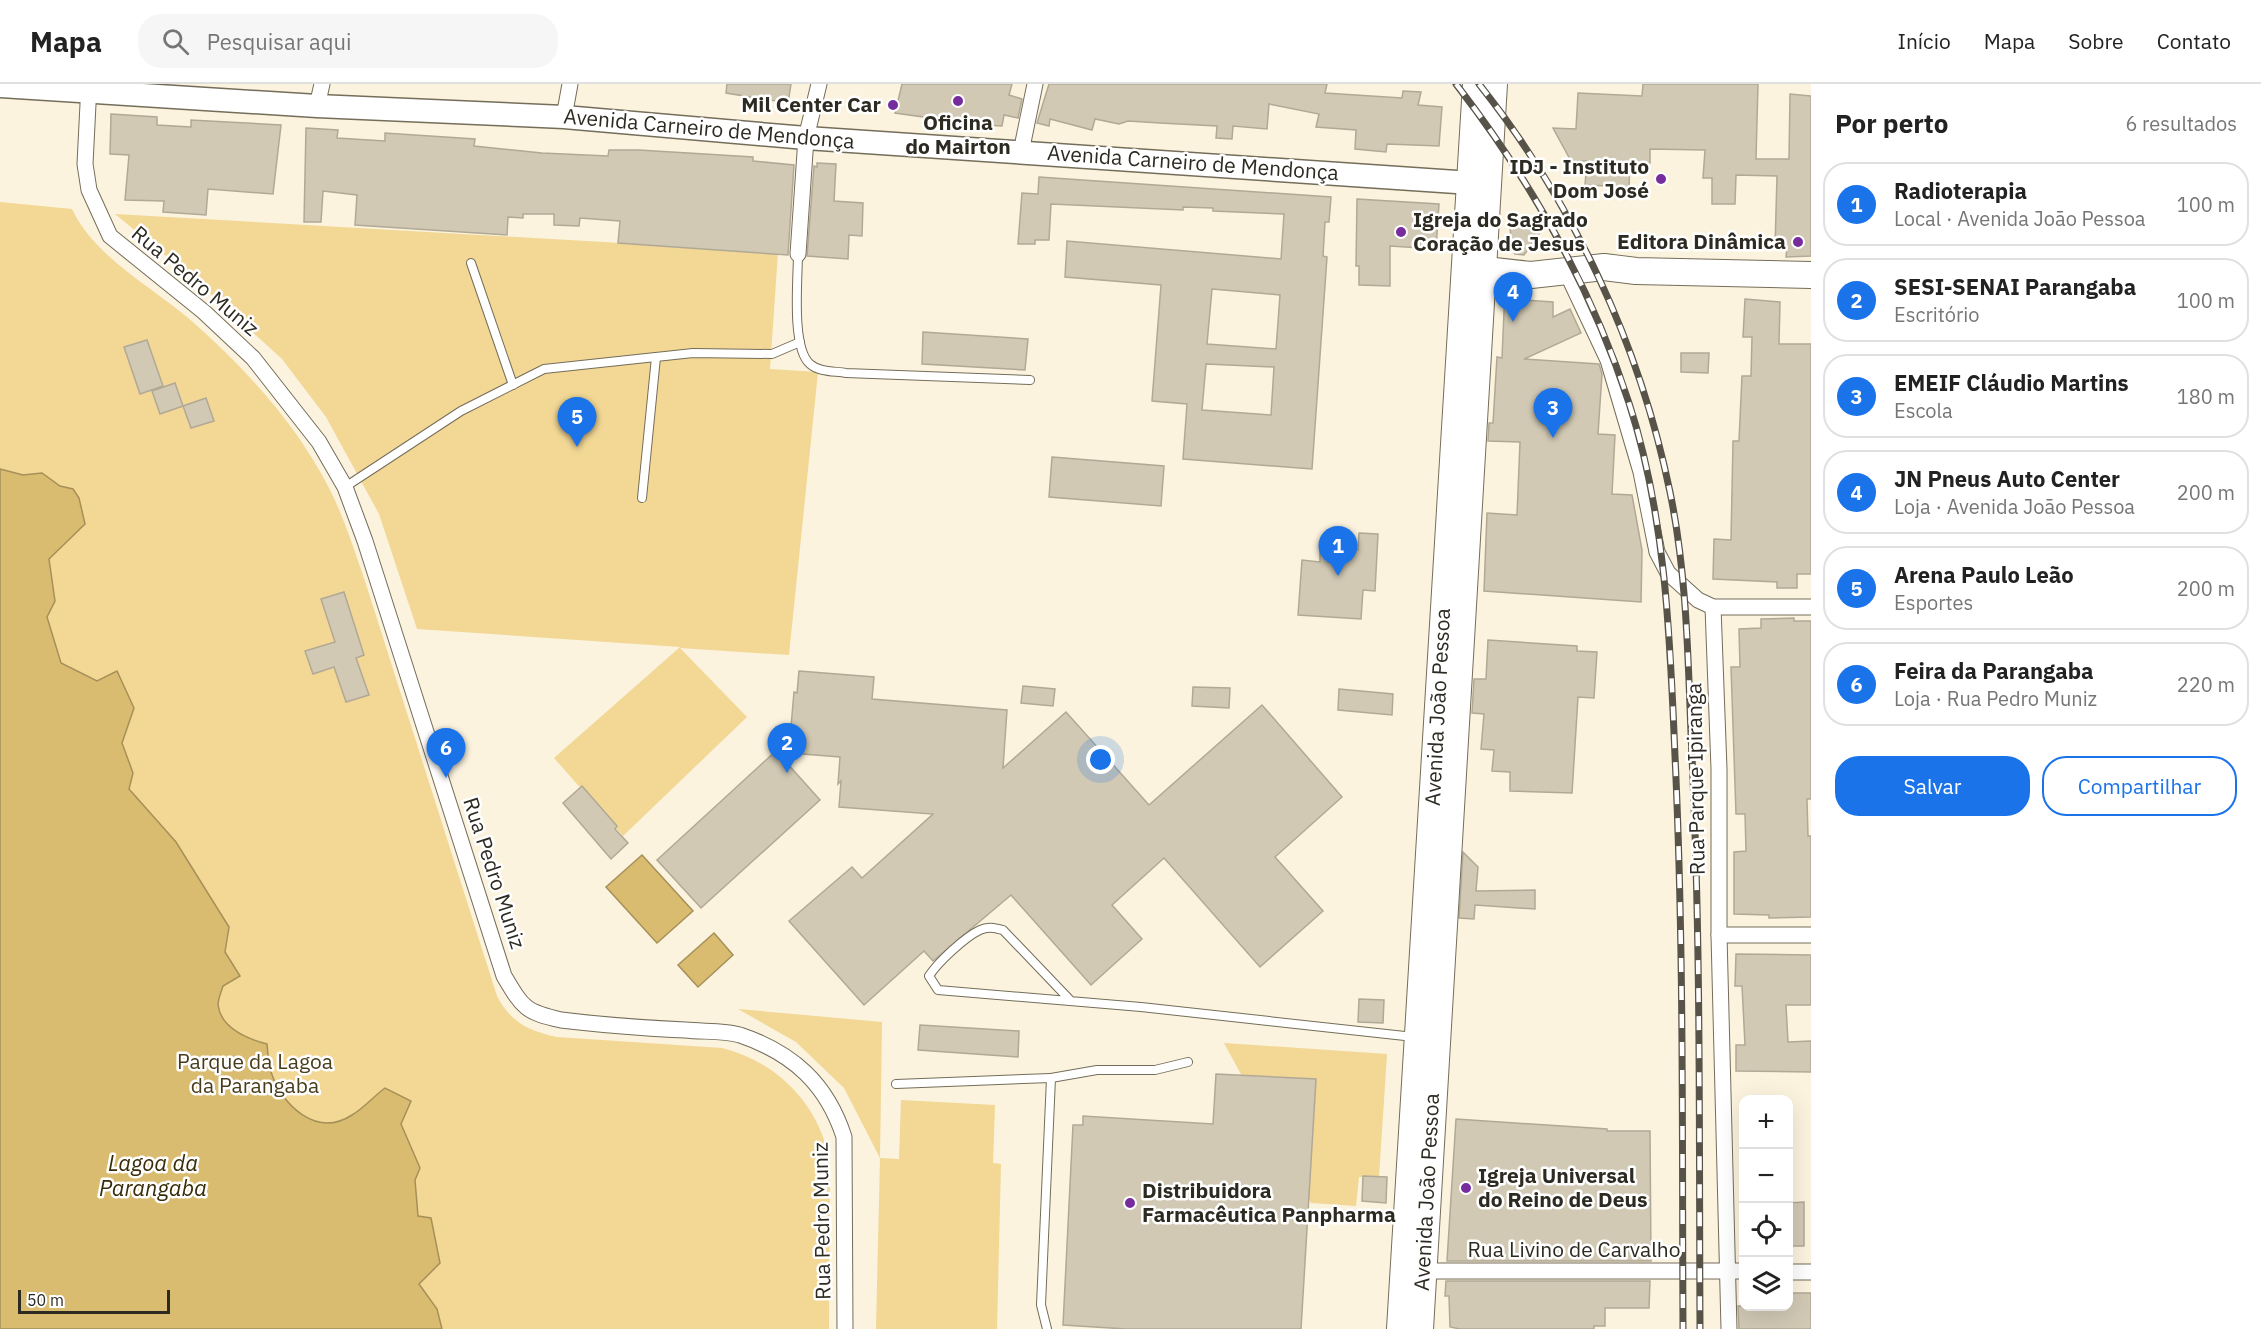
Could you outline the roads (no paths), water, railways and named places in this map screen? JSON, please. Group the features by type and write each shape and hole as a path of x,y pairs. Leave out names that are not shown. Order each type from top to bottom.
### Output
{"main road":[{"name":"Avenida João Pessoa","path":"1400,1329 1413,1271 1475,265 1479,184 1476,84"},
{"name":"Avenida João Pessoa","path":"1479,184 1494,84"},
{"name":"Avenida Carneiro de Mendonça","path":"0,86 319,95 806,138 1479,184"},
{"path":"1475,265 1531,275 1604,267 1636,272 1811,275"},
{"name":"Avenida João Pessoa","path":"1413,1271 1419,1329"}],"street":[{"path":"564,117 570,84"},
{"path":"798,254 806,138 819,84"},
{"path":"1021,152 1035,84"},
{"name":"Rua Pedro Muniz","path":"88,88 85,165 88,190 110,236 204,312 253,358 319,442 345,487 509,984 518,1000 533,1014 561,1020 738,1034 773,1050 803,1069 823,1090 836,1112 844,1137 844,1329"},
{"path":"1566,271 1608,360 1641,472 1657,552 1668,573 1686,592 1713,607 1811,607"},
{"name":"Rua Parque Ipiranga","path":"1713,607 1719,769 1719,935 1736,1271 1729,1329"},
{"path":"1719,935 1811,935"},
{"name":"Rua Livino de Carvalho","path":"1413,1271 1736,1271"},
{"path":"1793,1272 1811,1272"}],"lane":[{"path":"798,254 801,342 804,358 817,369 846,373 1030,380"},
{"path":"471,263 513,385"},
{"path":"345,487 461,411 544,369 693,353 772,354 801,342"},
{"path":"642,498 656,357"},
{"path":"1070,1000 1003,930 992,927 980,930 936,965 929,976 938,990 1070,1000 1427,1038"},
{"path":"896,1084 1051,1078 1097,1070 1155,1070 1188,1062"},
{"path":"1047,1329 1041,1305 1051,1078"}],"water":[{"name":"Lagoa da Parangaba","path":"0,469 23,475 42,473 60,486 73,489 79,498 85,524 49,559 55,601 47,617 61,663 97,681 117,671 134,708 122,743 133,773 129,789 176,842 229,927 225,952 240,976 223,986 218,1005 224,1020 244,1036 267,1044 270,1069 276,1085 292,1107 302,1115 326,1123 339,1121 352,1115 385,1088 411,1101 401,1124 420,1168 415,1180 418,1216 431,1218 440,1263 419,1284 437,1309 442,1329 0,1329"},
{"path":"642,855 693,911 657,943 606,887"},
{"path":"714,933 733,955 698,987 678,965"}],"railway":[{"path":"1456,84 1534,197 1577,276 1614,360 1629,403 1651,490 1668,623 1678,828 1682,1042 1683,1329"},
{"path":"1479,84 1513,129 1544,177 1573,226 1598,277 1641,383 1657,437 1676,525 1684,591 1695,829 1699,1043 1700,1329"}],"place":[{"name":"Oficina do Mairton","path":"958,101"},
{"name":"Mil Center Car","path":"893,105"},
{"name":"IDJ - Instituto Dom José","path":"1661,179"},
{"name":"Igreja do Sagrado Coração de Jesus","path":"1401,232"},
{"name":"Editora Dinâmica","path":"1798,242"},
{"name":"JN Pneus Auto Center","path":"1513,322"},
{"name":"EMEIF Cláudio Martins","path":"1553,438"},
{"name":"Arena Paulo Leão","path":"577,447"},
{"name":"Radioterapia","path":"1338,576"},
{"name":"SESI-SENAI Parangaba","path":"787,773"},
{"name":"Feira da Parangaba","path":"446,778"},
{"name":"Igreja Universal do Reino de Deus","path":"1466,1188"},
{"name":"Distribuidora Farmacêutica Panpharma","path":"1130,1203"}],"park label":[{"name":"Parque da Lagoa da Parangaba","path":"255,1074"}]}
